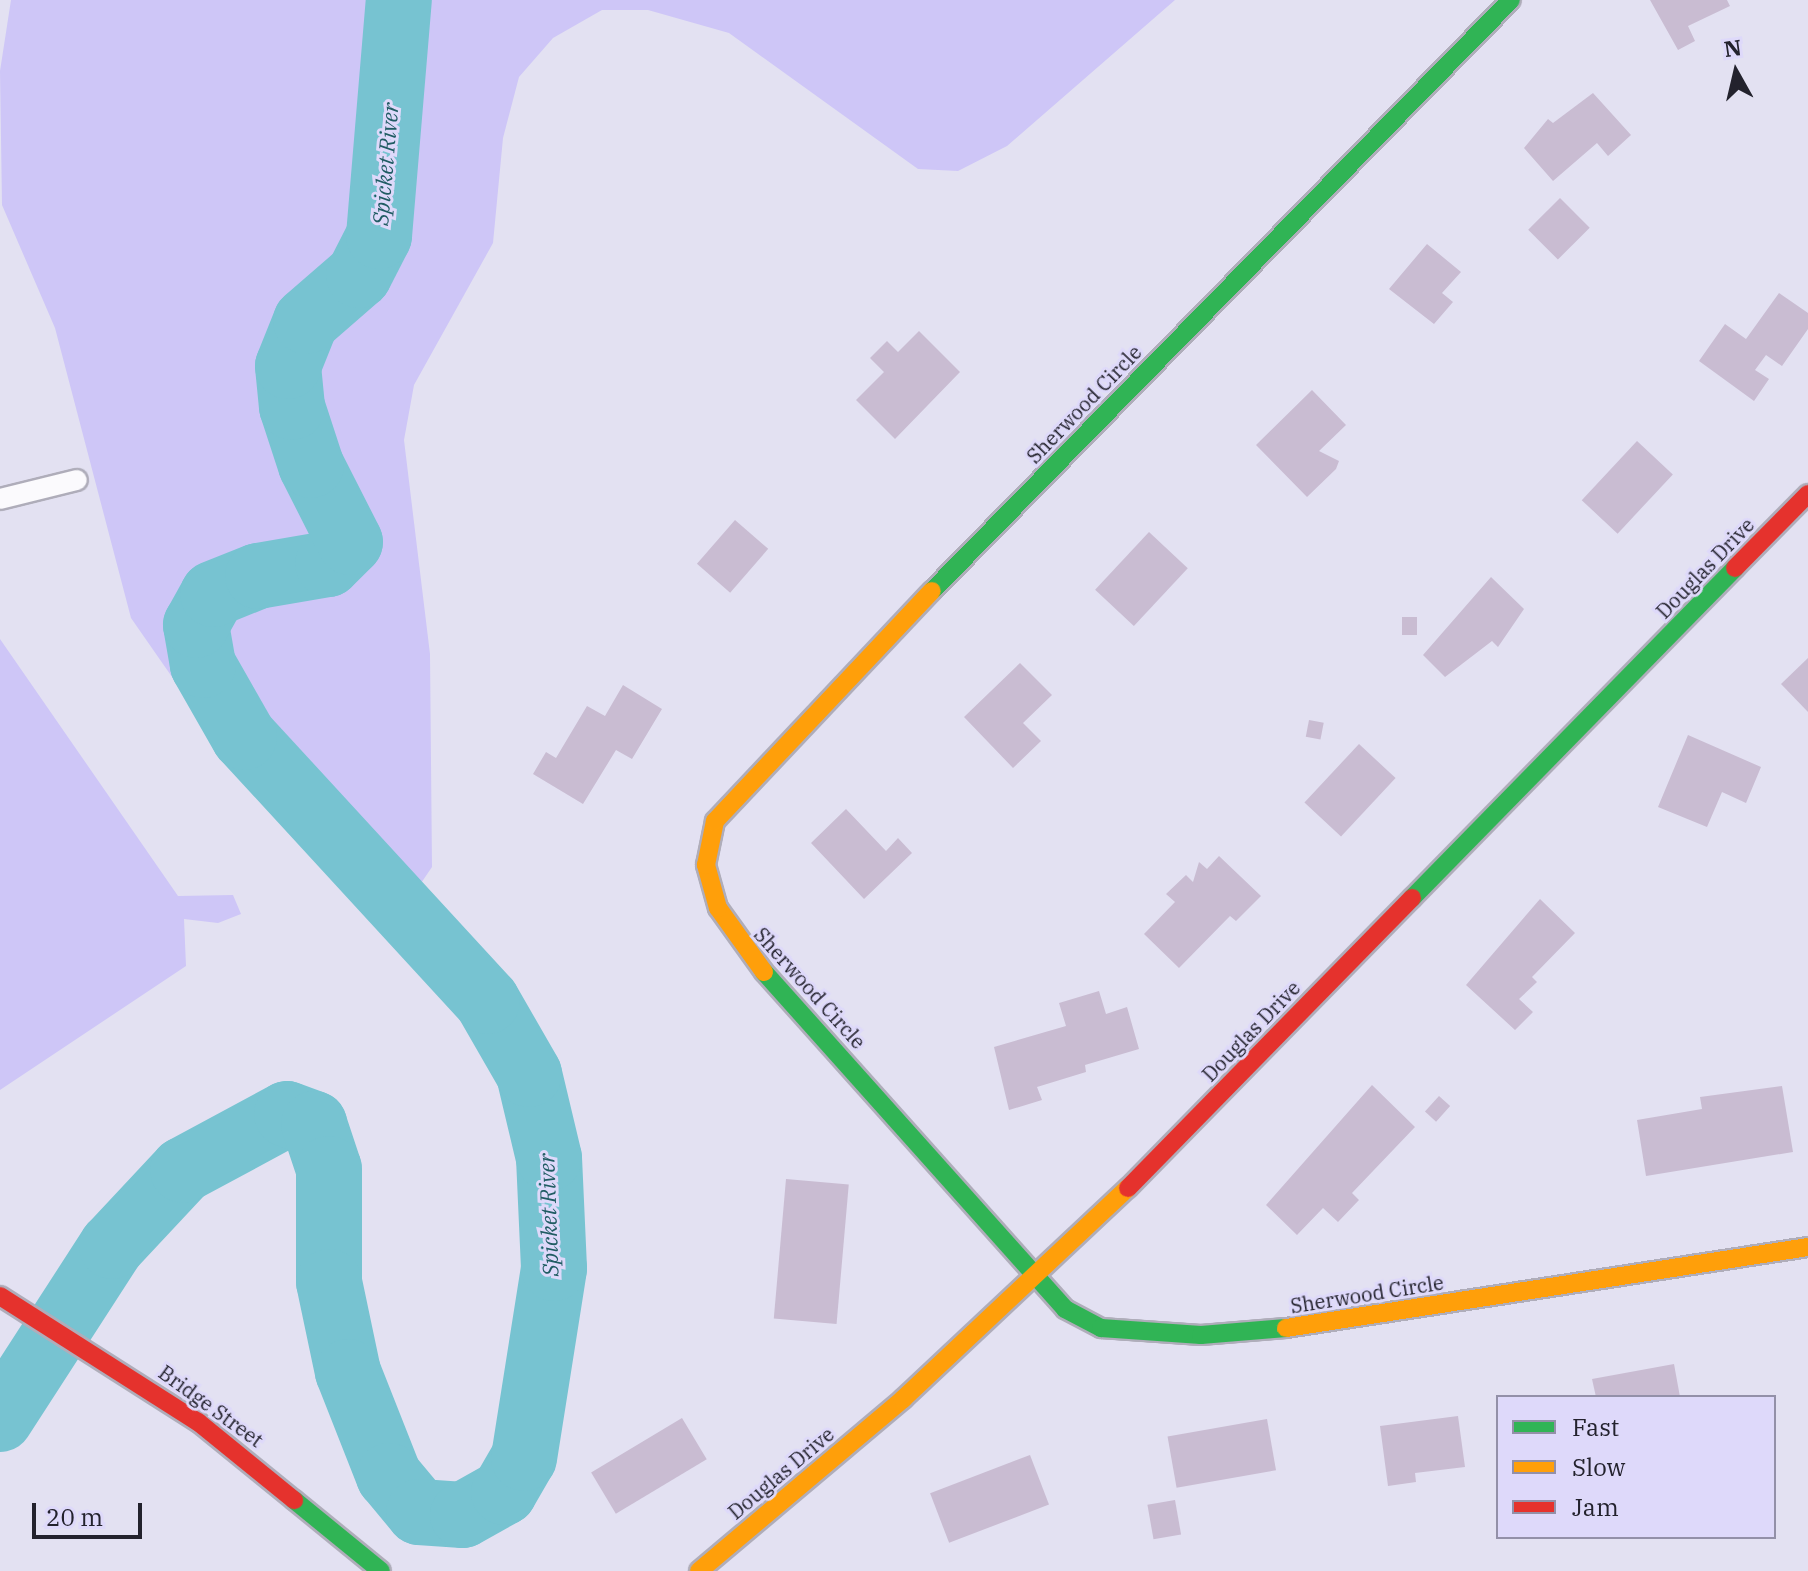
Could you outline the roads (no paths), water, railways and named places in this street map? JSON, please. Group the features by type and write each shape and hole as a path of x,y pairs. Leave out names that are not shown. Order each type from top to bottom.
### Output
{"street":[{"name":"Sherwood Circle","path":"1511,0 715,821 706,865 718,908 739,943 1065,1309 1101,1328 1201,1335 1808,1247"},
{"name":"Douglas Drive","path":"699,1571 1035,1277 1808,494"},
{"name":"Bridge Street","path":"0,1296 221,1439 381,1571"}],"lane":[{"path":"0,499 77,480"}],"waterway":[{"name":"Spicket River","path":"0,1419 112,1246 183,1170 287,1114 314,1124 329,1169 329,1282 348,1372 389,1476 419,1512 463,1515 504,1492 524,1458 554,1268 549,1158 529,1074 487,1001 244,737 203,665 196,625 213,594 258,576 328,564 350,542 311,465 292,407 288,366 306,321 359,275 379,236 399,0"}]}
